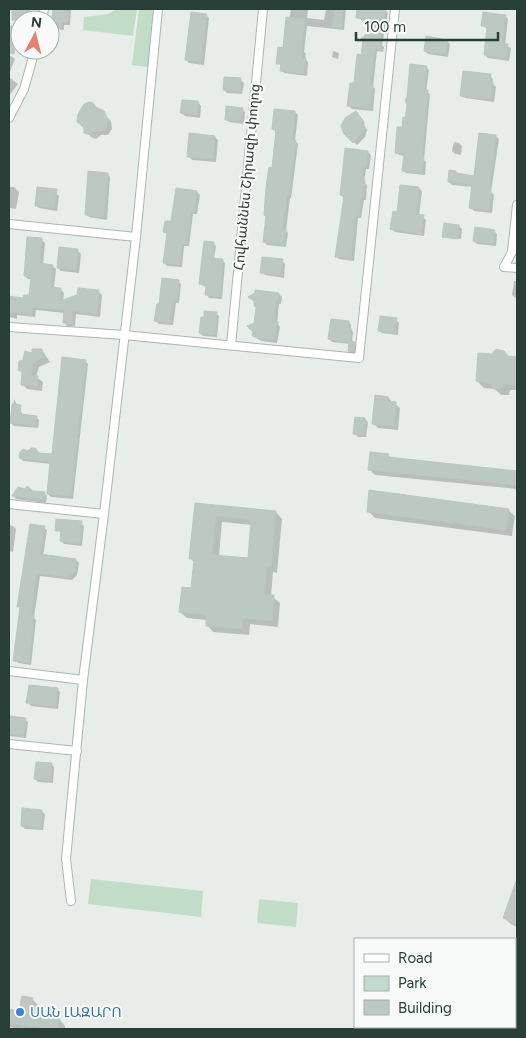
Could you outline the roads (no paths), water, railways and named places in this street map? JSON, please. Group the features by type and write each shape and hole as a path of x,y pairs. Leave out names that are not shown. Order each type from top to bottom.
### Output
{"street":[{"path":"71,901 66,859 83,680 136,237 158,9"},
{"name":"Հովհաննես Շիրազի փողոց","path":"231,345 264,9"},
{"path":"9,327 124,335 359,358 395,9"},
{"path":"9,118 24,89 33,60"},
{"path":"517,205 512,252 504,267 517,268"},
{"path":"9,224 136,237"},
{"path":"9,504 104,514"},
{"path":"9,671 83,680"},
{"path":"9,744 77,750"}],"place":[{"name":"ՍԱՆ ԼԱԶԱՐՈ","path":"20,1012"}]}
